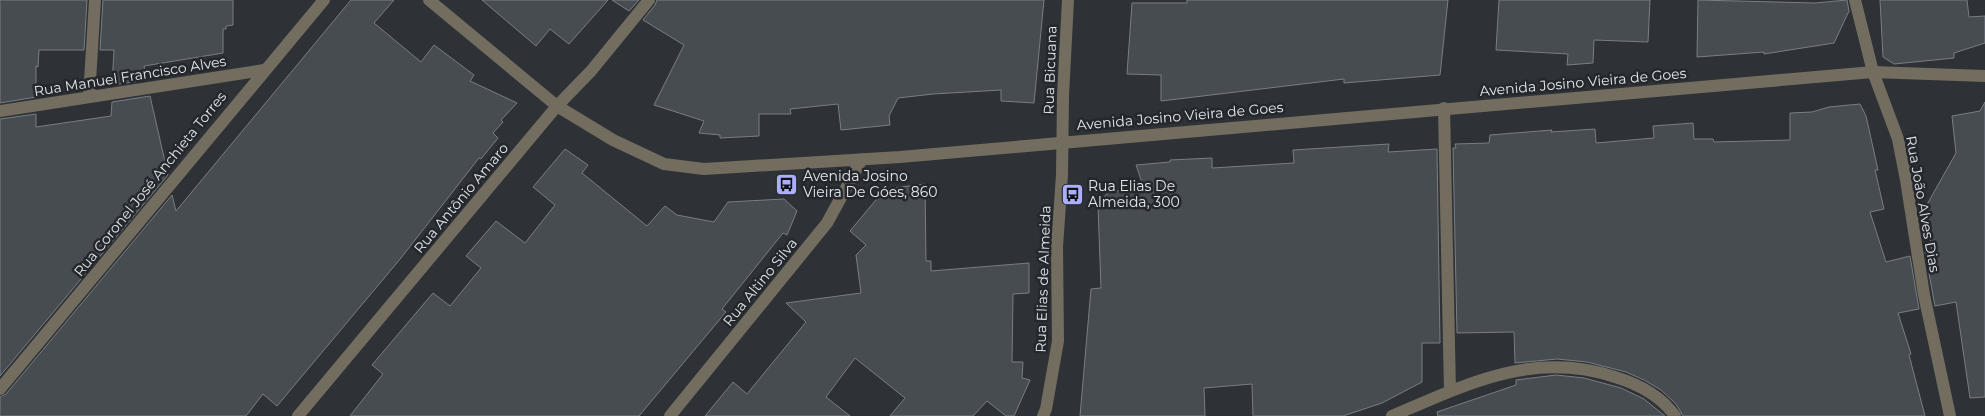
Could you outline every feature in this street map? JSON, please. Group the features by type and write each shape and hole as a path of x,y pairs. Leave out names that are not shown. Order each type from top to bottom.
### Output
{"street":[{"path":"89,97 95,0"},
{"name":"Rua Coronel José Anchieta Torres","path":"0,389 324,0"},
{"name":"Avenida Josino Vieira de Goes","path":"429,0 557,106 613,140 664,164 704,168 862,159 1873,72 1985,76"},
{"name":"Rua Antônio Amaro","path":"298,416 557,106 591,71 649,0"},
{"name":"Rua Bicuana","path":"1063,142 1063,96 1068,0"},
{"name":"Rua João Alves Dias","path":"1855,0 1873,72 1898,139 1924,295 1950,416"},
{"name":"Rua Manuel Francisco Alves","path":"0,111 264,70"},
{"path":"1444,108 1450,391"},
{"name":"Rua Elias de Almeida","path":"1043,416 1046,409 1058,341 1057,247 1063,142"},
{"name":"Rua Altino Silva","path":"670,416 827,223 862,159"},
{"path":"1392,416 1488,376 1546,367 1578,367 1631,382 1652,394 1675,416"}],"building":[{"path":"0,0 87,0 84,50 39,50 38,67 36,66 36,97 0,103"},
{"path":"103,0 233,0 233,25 226,26 226,29 223,29 223,53 144,66 147,80 112,85 114,50 100,50"},
{"path":"351,0 394,0 374,23 421,62 434,45 474,75 470,81 517,103 501,120 503,122 493,133 498,138 481,159 479,158 401,258 277,406 263,394 246,416 0,416 0,397 6,394 172,195 176,211"},
{"path":"482,0 608,0 569,44 550,29 536,46"},
{"path":"612,0 639,0 629,11"},
{"path":"657,0 1044,0 1034,103 1001,101 1001,90 933,94 898,98 889,116 890,125 841,130 838,104 790,109 791,114 759,114 759,136 720,138 720,135 699,133 704,121 654,105 684,45 643,20"},
{"path":"1187,0 1448,0 1440,75 1344,83 1344,79 1161,101 1161,75 1127,74 1132,3 1187,3"},
{"path":"1499,0 1650,0 1648,42 1594,40 1593,63 1567,65 1568,54 1496,50"},
{"path":"1698,0 1815,3 1847,0 1849,11 1834,43 1764,54 1764,52 1697,57"},
{"path":"1880,0 1967,0 1969,17 1985,16 1985,43 1954,53 1954,58 1894,64 1883,57"},
{"path":"150,96 168,175 0,376 0,119 36,114 36,127 111,116 112,102"},
{"path":"1985,102 1985,397 1970,398 1956,302 1935,306 1925,252 1932,250 1925,208 1956,153 1952,116 1980,111"},
{"path":"1860,104 1866,116 1878,170 1875,170 1884,209 1870,212 1886,262 1910,256 1919,309 1898,313 1911,354 1909,355 1925,416 1683,416 1676,404 1661,390 1626,372 1587,362 1557,359 1515,363 1514,332 1457,333 1453,148 1456,148 1455,144 1489,143 1490,135 1552,130 1551,132 1595,129 1596,143 1654,138 1653,126 1693,123 1694,139 1713,139 1714,142 1790,140 1790,113 1812,112 1829,107"},
{"path":"1389,144 1388,152 1437,149 1440,343 1422,343 1422,382 1382,403 1343,416 1253,416 1252,384 1204,388 1205,416 1080,416 1091,289 1101,288 1098,205 1108,192 1144,188 1136,165 1170,162 1170,160 1212,158 1212,168 1294,163 1293,150"},
{"path":"565,149 588,165 582,173 647,226 665,206 677,215 714,222 728,202 784,199 797,211 787,235 783,233 722,309 726,312 639,416 350,416 383,374 372,365 433,293 450,306 481,268 466,256 496,221 525,243 555,205 533,187"},
{"path":"925,184 926,261 931,261 931,271 1029,263 1029,293 1013,294 1012,362 1023,362 1022,378 1030,380 1014,416 1006,416 987,401 973,416 890,416 905,398 855,358 826,397 850,416 705,416 733,382 747,394 806,322 786,303 861,293 856,255 866,245 850,231 885,189"},
{"path":"1556,375 1584,378 1621,388 1644,399 1665,416 1438,416 1437,412 1516,385 1516,380"}],"place":[{"name":"Avenida Josino Vieira De Góes, 860","path":"787,184"},
{"name":"Rua Elias De Almeida, 300","path":"1072,194"}]}
